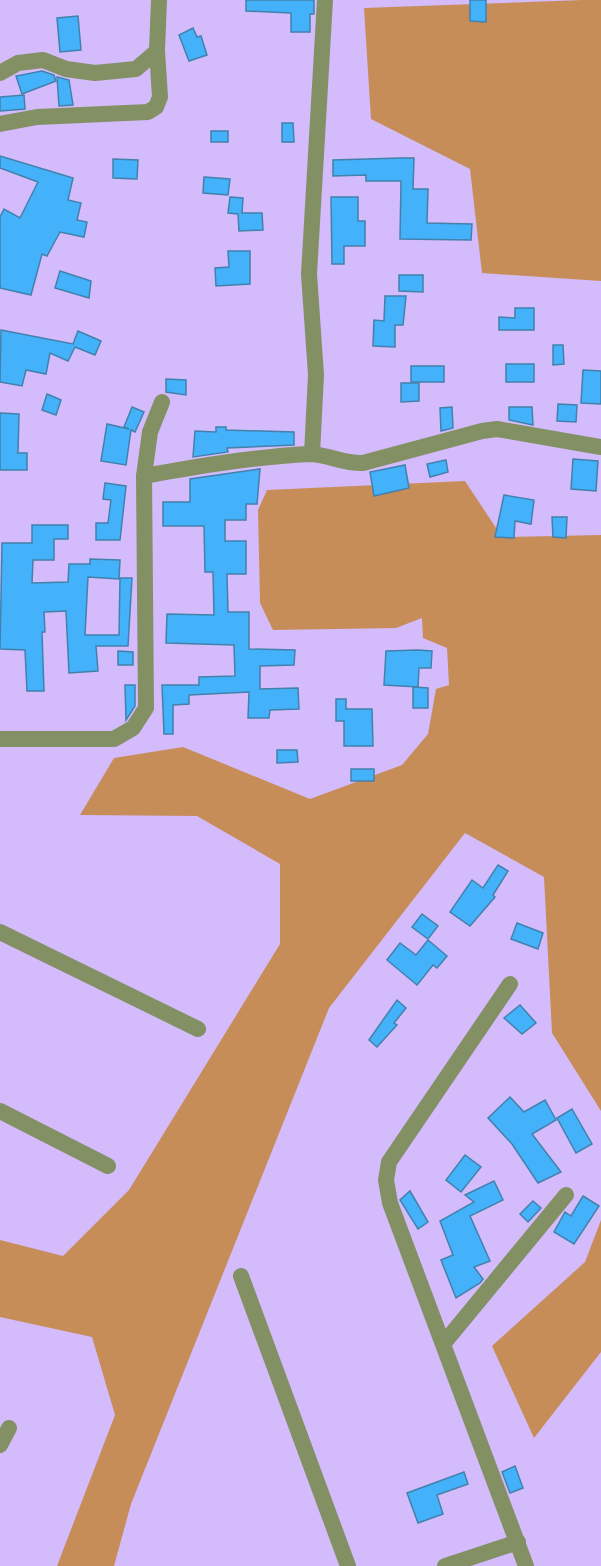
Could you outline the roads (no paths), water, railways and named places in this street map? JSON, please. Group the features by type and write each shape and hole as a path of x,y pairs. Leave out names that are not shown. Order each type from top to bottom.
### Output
{"street":[{"path":"0,124 37,117 148,112 156,107 160,97 157,51 159,0"},
{"path":"312,454 316,375 309,273 325,0"},
{"path":"0,73 18,63 43,60 66,69 95,73 136,69 157,51"},
{"path":"0,739 114,739 134,728 146,708 144,476 150,432 162,402"},
{"path":"144,476 220,462 312,454 348,464 363,463 482,430 497,429 601,447"},
{"path":"0,932 198,1029"},
{"path":"510,984 389,1162 386,1180 390,1203 526,1566"},
{"path":"0,1111 108,1166"},
{"path":"444,1343 566,1195"},
{"path":"241,1276 348,1566"},
{"path":"0,1445 9,1428"},
{"path":"445,1566 518,1542"}]}
